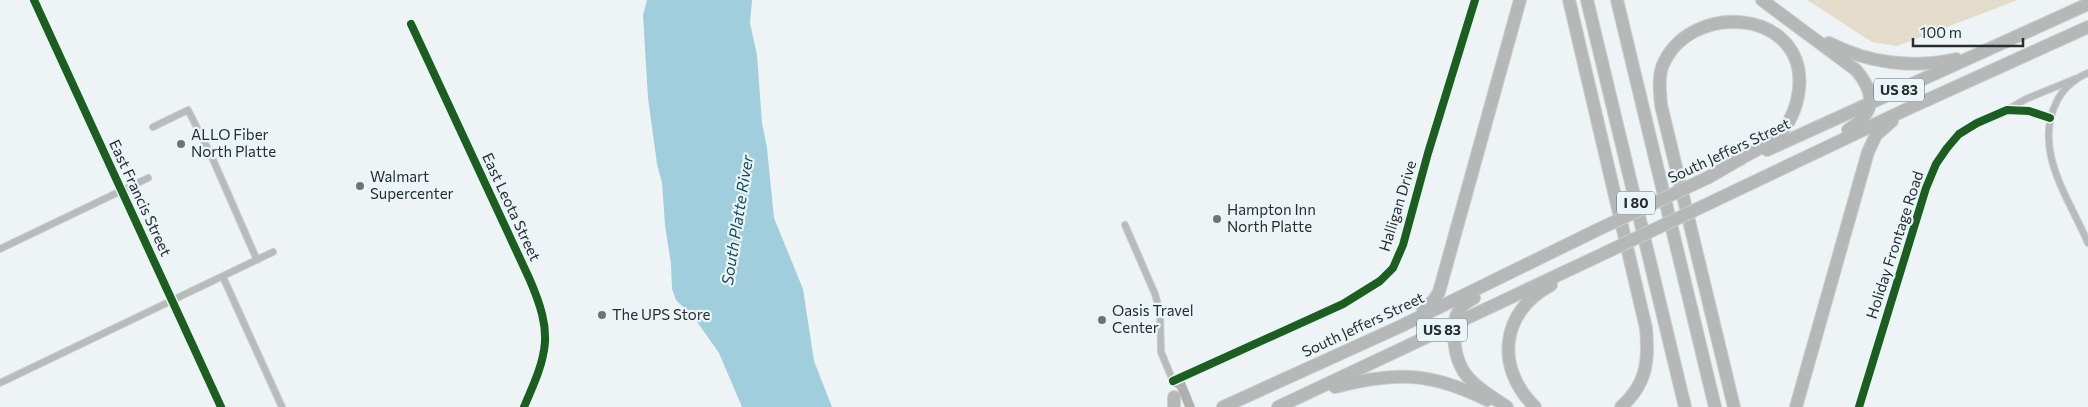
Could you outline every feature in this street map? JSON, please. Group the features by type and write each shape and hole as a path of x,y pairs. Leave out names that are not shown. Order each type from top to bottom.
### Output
{"highway":[{"path":"1399,327 1430,304 1439,292 1520,0"},
{"path":"1569,0 1646,328 1648,347 1645,371 1637,389 1621,407"},
{"name":"I 80","path":"1587,0 1685,407"},
{"name":"I 80","path":"1617,0 1715,407"},
{"path":"1762,0 1856,70 1866,85 1870,104 1867,115 1860,122 1789,164"},
{"name":"South Jeffers Street","path":"1223,407 1399,327 1709,177 2088,4"},
{"path":"1709,177 1777,137 1787,125 1798,100 1800,83 1798,70 1795,58 1788,47 1772,29 1760,22 1737,15 1711,18 1683,34 1666,57 1660,83 1661,105 1734,407"},
{"name":"US 83","path":"1278,407 1789,164 2088,28"},
{"path":"1811,36 1860,56 1891,63 1941,62 1982,51"},
{"path":"1796,407 1868,152 1876,135 1905,110"},
{"path":"1535,407 1518,388 1510,368 1508,346 1513,326 1520,313 1543,289 1607,252"},
{"path":"1506,407 1472,382 1462,370 1455,353 1455,316 1460,307 1515,277 1534,262"},
{"path":"1301,396 1368,379 1390,376 1420,377 1454,385 1499,407"}],"street":[{"name":"East Francis Street","path":"34,0 221,407"},
{"name":"Halligan Drive","path":"1172,380 1343,304 1380,281 1392,268 1403,245 1428,153 1474,0"},
{"name":"East Leota Street","path":"412,24 529,278 544,315 546,336 543,359 524,407"},
{"path":"2085,74 2062,91 2050,118 2048,136 2049,155 2088,243"},
{"name":"Holiday Frontage Road","path":"1859,407 1926,188 1936,164 1959,134 2026,99 2085,74"},
{"path":"153,127 188,110 257,260"},
{"path":"2007,110 2029,111 2050,118"},
{"path":"0,249 148,178"},
{"path":"1125,225 1155,294 1160,312 1161,352 1172,380 1171,388 1176,404"},
{"path":"0,382 273,252"},
{"path":"223,276 282,407"},
{"path":"1172,380 1181,385 1190,407"}],"shaded area":[{"path":"1807,0 2018,0 1897,46 1872,42"}],"water":[{"name":"South Platte River","path":"647,0 752,0 750,23 757,55 762,123 767,148 774,218 803,289 814,361 832,407 742,407 719,353 695,319 676,300 672,289 662,183 657,164 648,98 643,15"}],"cycle path":[{"path":"34,0 221,407"},
{"path":"1173,381 1343,304 1380,281 1393,268 1403,245 1428,153 1475,0"},
{"path":"411,24 529,278 542,314 545,329 543,357 524,407"},
{"path":"1859,407 1926,188 1936,164 1959,134 1977,123 2007,110 2029,111 2050,118"}],"place":[{"name":"ALLO Fiber North Platte","path":"181,144"},
{"name":"Walmart Supercenter","path":"360,186"},
{"name":"Hampton Inn North Platte","path":"1217,219"},
{"name":"The UPS Store","path":"602,315"},
{"name":"Oasis Travel Center","path":"1102,320"}]}
